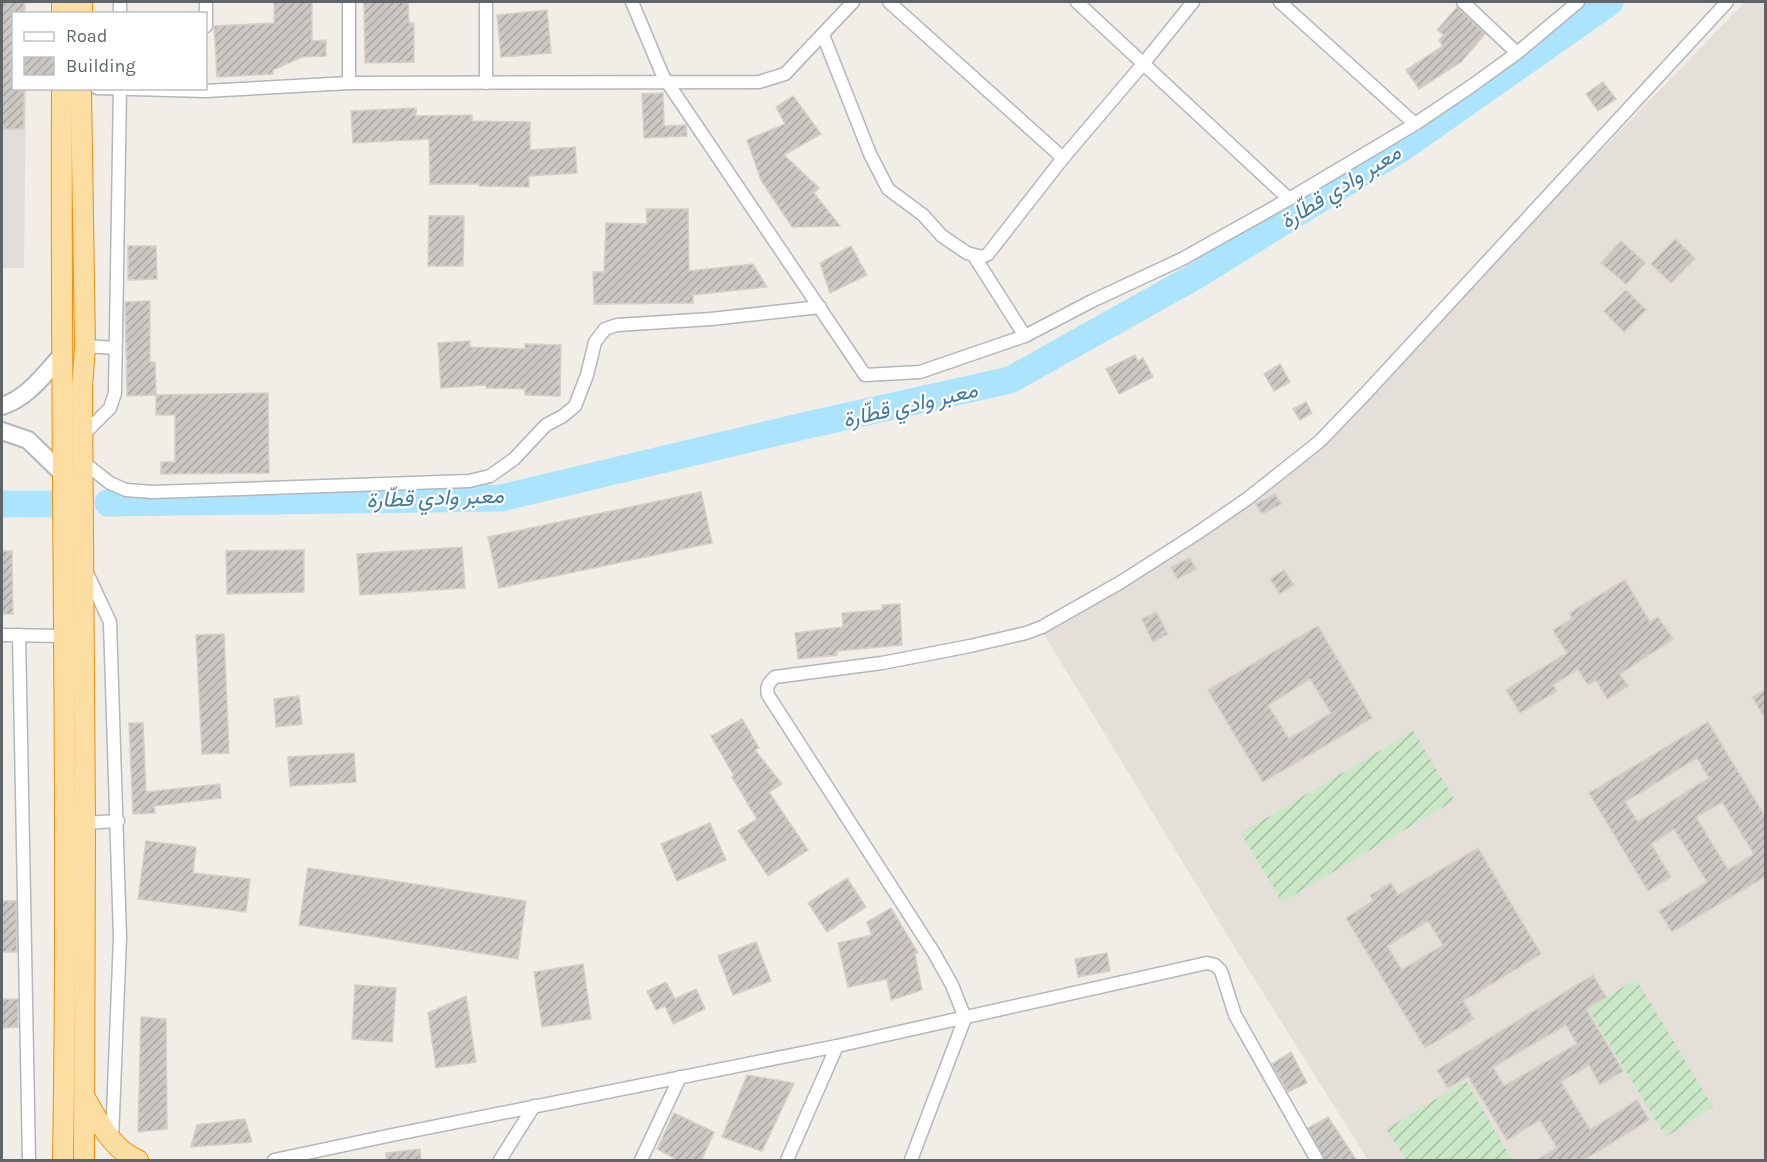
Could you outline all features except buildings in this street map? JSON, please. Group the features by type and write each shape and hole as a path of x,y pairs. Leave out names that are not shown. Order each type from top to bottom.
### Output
{"highway":[{"path":"62,90 61,357 65,636 63,1161"},
{"path":"81,90 85,346 82,389 85,824 84,1161"},
{"path":"84,1098 112,1142 128,1156 138,1161"}],"main road":[{"path":"2,406 16,402 61,357"},
{"path":"2,431 28,440 63,474"}],"street":[{"path":"349,2 349,83"},
{"path":"486,2 486,83"},
{"path":"632,2 659,68 668,83 865,375 920,372 1025,336 1182,259 1415,124 1517,53 1578,2"},
{"path":"207,90 349,83 759,82 786,74 853,2"},
{"path":"889,2 1063,158"},
{"path":"1077,2 1289,199"},
{"path":"823,35 870,154 888,189 923,215 942,236 974,256 982,257 988,254 1063,158 1193,2"},
{"path":"1280,2 1415,124"},
{"path":"1463,2 1517,53"},
{"path":"911,1161 965,1018 952,985 934,953 768,695 769,682 775,677 882,663 959,648 1026,633 1042,627 1121,582 1247,499 1320,441 1727,2"},
{"path":"82,436 110,408 115,393 120,90"},
{"path":"974,256 1025,336"},
{"path":"83,462 110,483 126,490 153,492 469,481 490,476 514,459 546,425 575,406 595,342 605,329 617,325 711,319 820,307"},
{"path":"85,346 116,348"},
{"path":"82,561 110,622 120,938 112,1142"},
{"path":"2,635 65,636"},
{"path":"19,635 29,1161"},
{"path":"85,824 117,821"},
{"path":"274,1161 534,1106 837,1046 1207,963 1215,965 1221,971 1235,1015 1317,1161"},
{"path":"787,1161 837,1046"},
{"path":"641,1161 681,1077"},
{"path":"500,1161 534,1106"}],"shaded area":[{"path":"2,2 26,2 26,12 12,12 12,90 26,90 24,268 2,268"},
{"path":"1745,2 1765,2 1765,1160 1368,1160 1235,948 1042,631 1137,581 1320,441"}],"green space":[{"path":"1413,731 1455,800 1282,902 1241,833"},
{"path":"1636,979 1713,1107 1666,1137 1588,1009"},
{"path":"1466,1081 1512,1160 1406,1160 1386,1129"}],"waterway":[{"name":"معبر وادي قطّارة","path":"108,503 501,498 1010,380 1194,277 1405,146 1610,2"},
{"name":"معبر وادي قطّارة","path":"2,504 53,504"}]}
